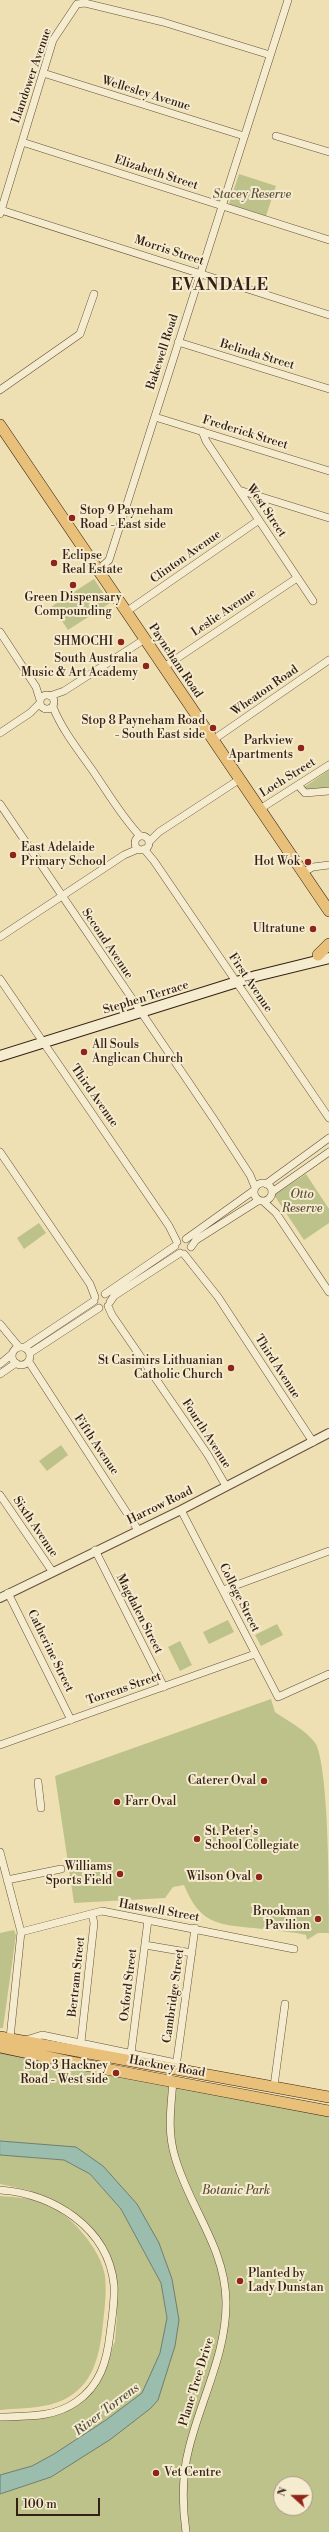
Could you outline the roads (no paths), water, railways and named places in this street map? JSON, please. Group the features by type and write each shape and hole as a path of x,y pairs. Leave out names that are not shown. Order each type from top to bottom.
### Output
{"main road":[{"name":"Payneham Road","path":"0,425 329,911"},
{"path":"318,955 329,944"},
{"name":"Stephen Terrace","path":"300,964 329,951"},
{"name":"Stephen Terrace","path":"0,1056 236,983 300,964 329,958"},
{"path":"5,2038 28,2052"},
{"name":"Hackney Road","path":"5,2038 176,2066 329,2097"},
{"name":"Hackney Road","path":"0,2047 173,2082 329,2111"},
{"path":"103,2068 106,2055"},
{"path":"274,2086 292,2104"}],"street":[{"name":"Bakewell Road","path":"98,570 109,560 288,0"},
{"name":"Llandower Avenue","path":"0,212 56,33 74,7 81,3 163,22 270,55"},
{"name":"Wellesley Avenue","path":"43,73 244,136"},
{"path":"276,136 329,152"},
{"name":"Elizabeth Street","path":"22,142 329,240"},
{"name":"Morris Street","path":"0,212 200,273 329,315"},
{"path":"0,390 80,334 94,294"},
{"name":"Belinda Street","path":"178,342 329,389"},
{"name":"Frederick Street","path":"154,417 329,471"},
{"name":"West Street","path":"202,431 313,602"},
{"path":"239,490 329,518"},
{"name":"Clinton Avenue","path":"126,612 259,520"},
{"name":"Leslie Avenue","path":"164,668 297,578"},
{"path":"0,632 47,703"},
{"path":"0,733 145,639"},
{"name":"Wheaton Road","path":"213,740 329,660"},
{"name":"First Avenue","path":"47,703 329,1118"},
{"name":"Loch Street","path":"260,809 329,765"},
{"path":"0,937 240,779"},
{"path":"298,785 305,793 329,791"},
{"name":"Second Avenue","path":"0,804 250,1175 259,1186"},
{"path":"302,873 313,867 329,865"},
{"name":"Third Avenue","path":"0,979 180,1241"},
{"path":"0,1364 17,1349 99,1296 329,1138"},
{"path":"0,1152 105,1306"},
{"path":"0,1374 23,1363 30,1353 105,1306 114,1296 186,1251 196,1240 256,1202 267,1198 329,1152"},
{"path":"259,1186 329,1292"},
{"path":"259,1186 254,1196 267,1198"},
{"path":"180,1241 186,1251"},
{"path":"180,1241 186,1251"},
{"name":"Third Avenue","path":"186,1251 313,1442"},
{"path":"99,1296 105,1306"},
{"name":"Fourth Avenue","path":"105,1306 208,1454 226,1486"},
{"path":"0,1324 17,1349 23,1363"},
{"path":"17,1349 30,1353"},
{"name":"Fifth Avenue","path":"23,1363 35,1374 138,1530"},
{"name":"Harrow Road","path":"0,1598 95,1550 181,1510 329,1433"},
{"name":"Sixth Avenue","path":"0,1495 52,1571"},
{"name":"College Street","path":"181,1510 278,1697 329,1674"},
{"name":"Magdalen Street","path":"95,1550 164,1687"},
{"path":"223,1590 329,1551"},
{"name":"Catherine Street","path":"8,1593 71,1720"},
{"name":"Torrens Street","path":"0,1745 256,1654"},
{"path":"38,1782 41,1808"},
{"path":"0,1852 21,1932 5,2038"},
{"path":"7,1880 61,1869"},
{"name":"Hatswell Street","path":"21,1932 102,1911 195,1928 294,1949"},
{"name":"Bertram Street","path":"82,2042 94,1923 92,1914"},
{"name":"Oxford Street","path":"131,2052 148,1920"},
{"name":"Cambridge Street","path":"176,2066 195,1928"},
{"path":"145,1945 192,1953"},
{"path":"274,2086 285,2004"},
{"name":"Hackney Road","path":"23,2041 42,2035 131,2052 176,2066"},
{"name":"Plane Tree Drive","path":"173,2082 170,2124 174,2156 182,2179 219,2257 225,2281 226,2302 223,2336 186,2462 183,2502 186,2532"},
{"path":"0,2190 14,2191 45,2199 84,2224 105,2252 114,2286 106,2361 88,2392 76,2402 54,2413 0,2417"}],"place":[{"name":"Stop 9 Payneham Road - East side","path":"72,518"},
{"name":"Eclipse Real Estate","path":"54,563"},
{"name":"Green Dispensary Compounding","path":"73,585"},
{"name":"SHMOCHI","path":"121,642"},
{"name":"South Australia Music & Art Academy","path":"146,666"},
{"name":"Stop 8 Payneham Road - South East side","path":"213,728"},
{"name":"Parkview Apartments","path":"301,748"},
{"name":"East Adelaide Primary School","path":"13,855"},
{"name":"Hot Wok","path":"308,862"},
{"name":"Ultratune","path":"313,929"},
{"name":"All Souls Anglican Church","path":"84,1052"},
{"name":"St Casimirs Lithuanian Catholic Church","path":"231,1368"},
{"name":"Caterer Oval","path":"264,1781"},
{"name":"Farr Oval","path":"117,1802"},
{"name":"St. Peter's School Collegiate","path":"197,1839"},
{"name":"Williams Sports Field","path":"120,1874"},
{"name":"Wilson Oval","path":"259,1877"},
{"name":"Brookman Pavilion","path":"318,1919"},
{"name":"Stop 3 Hackney Road - West side","path":"116,2073"},
{"name":"Planted by Lady Dunstan","path":"240,2281"},
{"name":"Vet Centre","path":"156,2473"}],"district":[{"name":"EVANDALE","path":"220,286"}],"park label":[{"name":"Stacey Reserve","path":"252,195"},
{"name":"Otto Reserve","path":"302,1202"},
{"name":"Botanic Park","path":"236,2191"}],"water label":[{"name":"River Torrens","path":"107,2410"}]}
